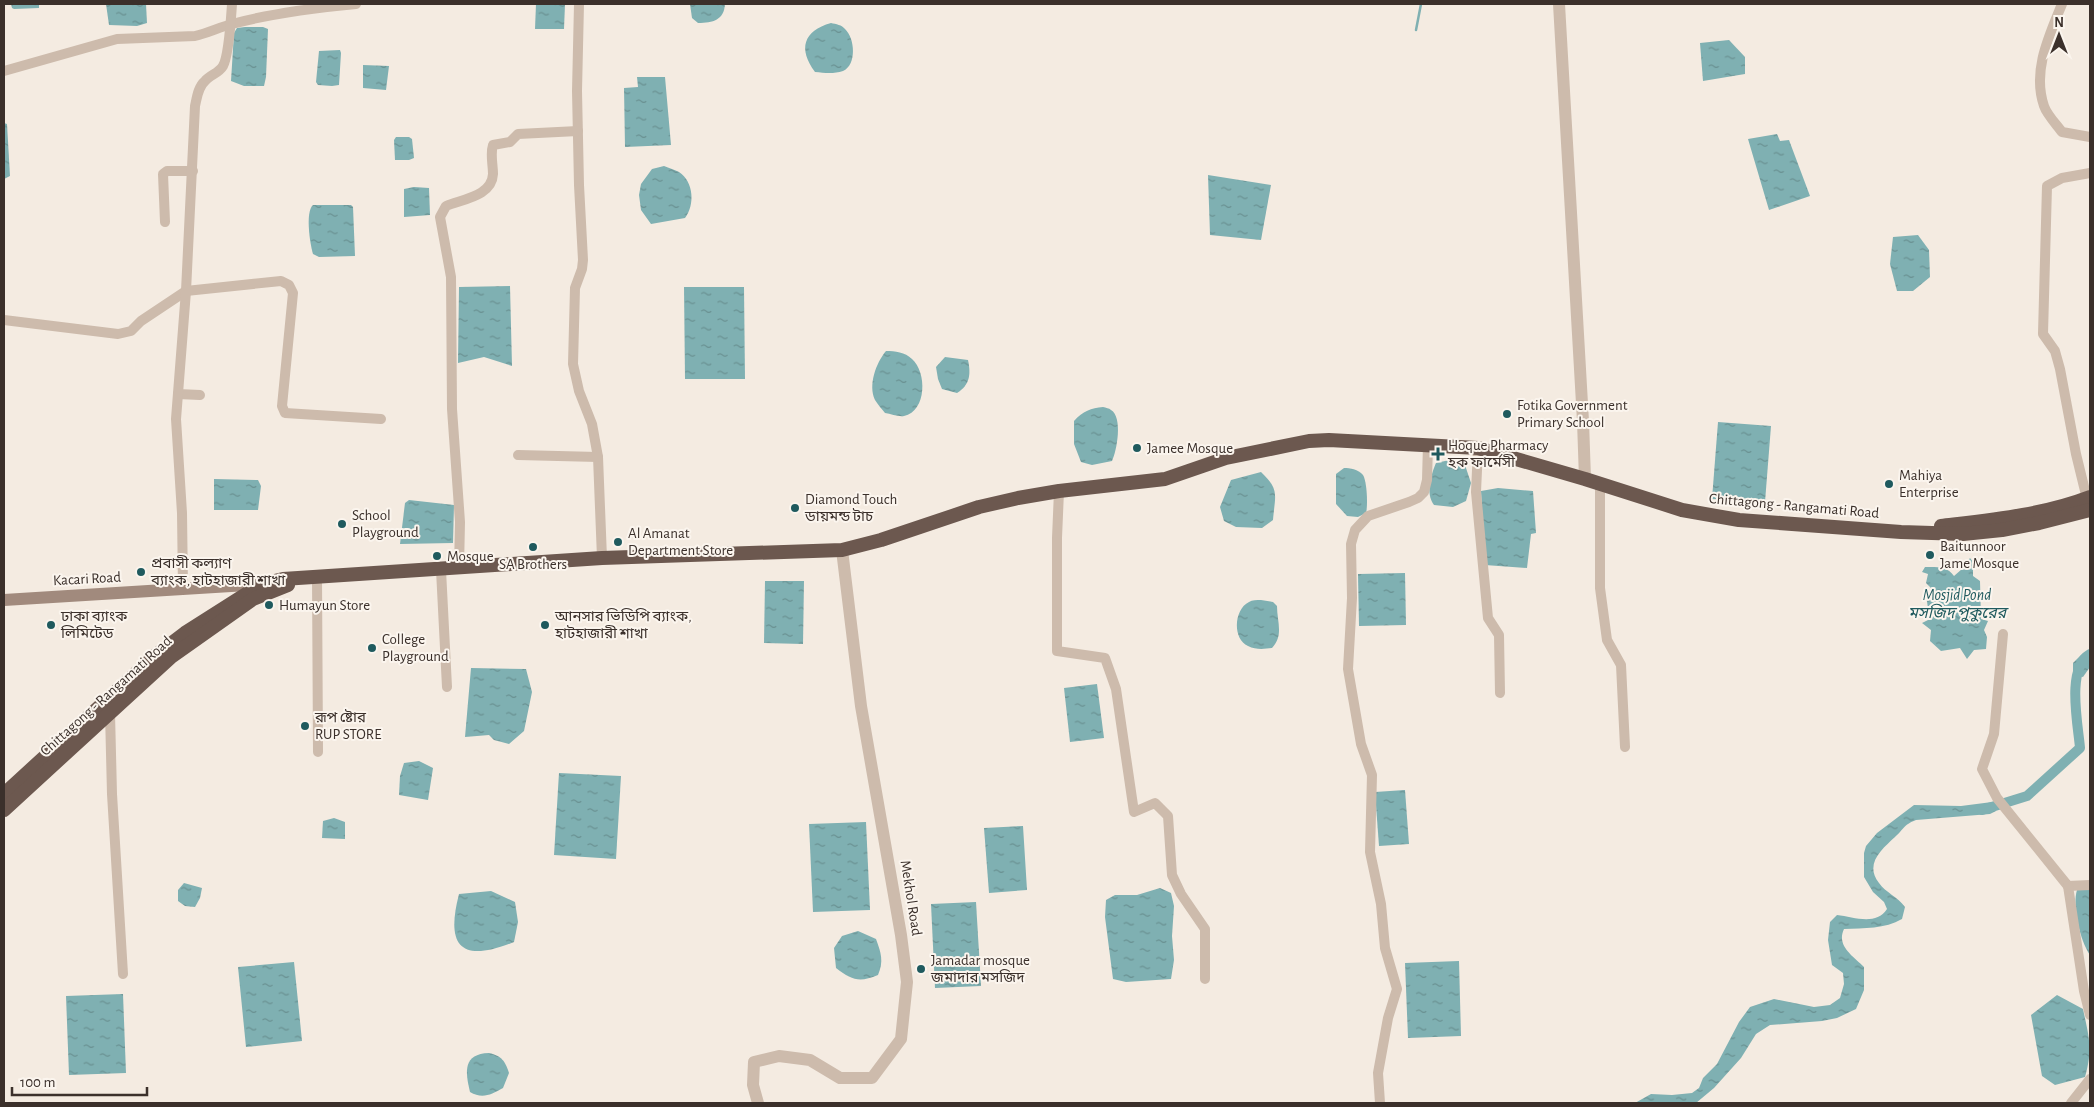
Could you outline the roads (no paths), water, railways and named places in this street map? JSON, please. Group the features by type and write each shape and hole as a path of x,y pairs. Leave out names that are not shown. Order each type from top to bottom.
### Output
{"highway":[{"name":"Chittagong - Rangamati Road","path":"4,794 156,655 254,599 264,588 317,576 441,570 602,558 842,550 881,540 979,507 1059,490 1165,479 1226,458 1309,441 1350,440 1478,448 1682,510 1712,517 1786,524 1901,532 1963,534 2002,530 2039,523 2089,503"},
{"name":"Chittagong - Rangamati Road","path":"4,810 171,657 212,622"}],"main road":[{"name":"Kacari Road","path":"4,600 183,589 264,588"}],"street":[{"path":"183,589 182,512 176,419 186,291 195,106 198,90 204,81 224,64 231,24 232,4"},
{"path":"4,71 117,39 195,36 206,34 231,24 298,10 356,4"},
{"path":"579,4 577,44 578,131 583,260 582,269 575,288 573,364 578,391 592,424 598,457 602,558"},
{"path":"1559,4 1582,411 1584,479"},
{"path":"2062,4 2050,34 2040,70 2044,107 2062,132 2090,137"},
{"path":"459,568 460,522 452,409 451,277 440,217 446,206 478,194 490,186 493,176 493,145 510,142 518,134 578,131"},
{"path":"165,222 162,174 167,171 192,171"},
{"path":"2089,503 2076,454 2060,369 2055,351 2044,334 2047,186 2062,178 2090,173"},
{"path":"4,320 118,334 131,331 141,321 186,291 281,281 289,285 293,293 282,406 285,413 381,419"},
{"path":"178,394 200,395"},
{"path":"1380,1103 1378,1073 1388,1018 1397,989 1385,948 1381,904 1370,852 1372,775 1360,744 1348,669 1352,598 1351,544 1355,530 1368,516 1409,502 1418,498 1424,492 1427,480 1428,444"},
{"path":"1478,448 1476,492 1488,618 1499,635 1500,693"},
{"path":"518,455 598,457"},
{"path":"1600,484 1600,588 1607,640 1621,664 1625,747"},
{"path":"1059,490 1057,651 1105,658 1116,689 1134,812 1155,802 1168,816 1172,875 1180,894 1204,929 1204,979"},
{"name":"Mekhol Road","path":"758,1103 753,1085 754,1062 779,1056 810,1060 840,1078 872,1078 901,1039 907,982 906,972 862,706 842,550"},
{"path":"441,570 446,687"},
{"path":"317,576 318,752"},
{"path":"2003,634 1994,734 1982,769 1997,798 2068,886 2084,991 2090,1016"},
{"path":"110,713 112,794 122,974"},
{"path":"2068,886 2090,885"},
{"path":"2071,1103 2090,1078"}],"water":[{"path":"11,4 39,4 39,8 14,9"},
{"path":"106,4 146,4 147,23 137,26 109,25"},
{"path":"536,4 565,4 564,29 535,29"},
{"path":"690,4 725,4 722,14 717,20 698,23 692,18"},
{"path":"831,23 842,27 851,39 853,51 851,63 848,68 840,72 815,72 806,56 806,42 814,31"},
{"path":"263,27 268,29 264,86 244,86 231,81 234,33 237,28"},
{"path":"1729,40 1745,57 1745,74 1703,81 1700,43"},
{"path":"340,50 339,85 318,85 316,82 319,51"},
{"path":"363,65 389,66 386,90 363,88"},
{"path":"637,77 665,77 671,145 625,147 624,88 638,87"},
{"path":"4,123 7,124 10,176 4,179"},
{"path":"1777,134 1780,141 1789,140 1810,196 1769,210 1748,139"},
{"path":"396,137 409,137 412,139 414,158 395,160 394,140"},
{"path":"664,166 679,172 688,182 691,194 690,207 685,218 651,224 641,210 639,195 641,184 652,169"},
{"path":"1208,175 1271,185 1261,240 1210,235"},
{"path":"414,187 429,188 430,215 404,217 404,189"},
{"path":"313,205 351,205 353,207 355,256 319,257 313,254 309,214"},
{"path":"1918,235 1929,250 1930,277 1913,291 1897,291 1890,264 1893,237"},
{"path":"510,286 512,366 484,357 458,363 459,287"},
{"path":"684,287 744,287 745,379 685,379"},
{"path":"886,351 900,352 906,355 917,365 920,373 922,381 921,399 912,413 904,416 885,413 875,400 873,394 874,374"},
{"path":"945,357 968,360 967,383 957,393 942,389 938,379 936,367"},
{"path":"1103,407 1111,410 1117,420 1118,434 1116,450 1112,461 1092,465 1081,462 1074,444 1074,421 1087,411"},
{"path":"1718,422 1771,426 1765,502 1712,499"},
{"path":"1454,459 1464,462 1471,483 1466,501 1453,507 1434,505 1429,490 1436,463"},
{"path":"1344,468 1356,470 1364,478 1367,510 1366,513 1358,517 1347,516 1336,504 1336,474"},
{"path":"1261,472 1271,484 1275,493 1273,520 1262,528 1236,527 1224,521 1220,507 1231,480"},
{"path":"214,479 258,480 261,486 258,510 214,510"},
{"path":"1498,488 1533,491 1536,533 1531,534 1527,568 1485,565 1481,491"},
{"path":"409,500 454,505 453,543 400,544 405,503"},
{"name":"Mosjid Pond মসজিদ পুকুরের","path":"1970,558 1973,562 1973,576 1980,581 1981,619 1988,621 1984,630 1987,637 1986,649 1974,650 1967,659 1960,648 1941,651 1930,641 1931,630 1922,623 1932,618 1933,613 1928,609 1927,601 1931,596 1931,588 1926,583 1928,574 1922,572 1925,567 1938,567 1948,570 1954,576"},
{"path":"1405,573 1406,625 1359,626 1358,574"},
{"path":"765,581 804,581 803,644 764,643"},
{"path":"1261,600 1273,602 1277,606 1279,633 1276,643 1272,648 1257,649 1248,646 1239,637 1237,631 1240,611 1249,602"},
{"path":"2090,650 2090,667 2083,677 2073,675 2073,663 2083,653"},
{"path":"471,668 526,669 532,692 524,731 509,744 494,740 489,735 465,737"},
{"path":"1097,684 1104,738 1070,742 1064,688"},
{"path":"419,761 433,768 428,800 399,795 400,776 404,763"},
{"path":"559,773 621,776 616,859 554,855"},
{"path":"1405,790 1409,844 1379,846 1375,792"},
{"path":"1992,802 1996,811 1990,814 1916,820 1906,825 1876,857 1873,869 1879,883 1905,907 1902,919 1889,925 1844,929 1842,941 1844,946 1864,967 1864,990 1856,1009 1837,1018 1822,1021 1770,1025 1756,1034 1741,1058 1714,1088 1696,1103 1635,1103 1651,1094 1672,1095 1692,1093 1699,1088 1703,1078 1717,1064 1739,1022 1750,1007 1774,999 1814,1007 1830,1005 1840,998 1844,984 1843,973 1832,965 1828,940 1830,922 1837,915 1871,919 1882,914 1887,909 1884,902 1873,892 1864,877 1864,853 1866,846 1877,833 1914,805 1961,806"},
{"path":"334,818 345,822 345,839 322,838 323,821"},
{"path":"866,822 870,910 813,912 809,824"},
{"path":"1023,826 1027,890 989,893 984,828"},
{"path":"184,883 202,888 200,898 195,907 185,906 178,901 178,890"},
{"path":"1160,888 1171,893 1174,906 1172,936 1174,960 1171,979 1126,982 1113,979 1105,917 1106,900 1115,895 1137,895"},
{"path":"2090,888 2090,955 2080,932 2076,914 2076,897 2077,890"},
{"path":"491,891 515,902 518,922 514,942 482,951 470,950 462,946 457,938 454,927 459,894"},
{"path":"976,902 981,986 935,988 931,904"},
{"path":"858,931 876,939 881,957 878,975 866,979 851,978 836,968 834,948 842,936"},
{"path":"1459,961 1461,1036 1408,1038 1405,963"},
{"path":"294,962 302,1041 246,1047 238,967"},
{"path":"123,994 126,1073 69,1075 66,996"},
{"path":"2057,995 2083,1009 2088,1035 2089,1058 2085,1077 2055,1085 2042,1076 2031,1015"},
{"path":"489,1053 502,1060 509,1073 503,1088 483,1096 474,1094 470,1092 467,1077 468,1065 474,1057"}],"waterway":[{"path":"1416,30 1421,4"},
{"path":"1982,810 2027,796 2080,748 2075,697 2076,684 2078,671 2083,661 2090,654"}],"place":[{"name":"Fotika Government Primary School","path":"1507,414"},
{"name":"Jamee Mosque","path":"1137,448"},
{"name":"Hoque Pharmacy হক ফার্মেসী","path":"1438,454"},
{"name":"Mahiya Enterprise","path":"1889,484"},
{"name":"Diamond Touch ডায়মন্ড টাচ","path":"795,508"},
{"name":"School Playground","path":"342,524"},
{"name":"Al Amanat Department Store","path":"618,542"},
{"name":"SA Brothers","path":"533,547"},
{"name":"Baitunnoor Jame Mosque","path":"1930,555"},
{"name":"Mosque","path":"437,556"},
{"name":"প্রবাসী কল্যাণ ব্যাংক, হাটহাজারী শাখা","path":"141,572"},
{"name":"Humayun Store","path":"269,605"},
{"name":"ঢাকা ব্যাংক লিমিটেড","path":"51,625"},
{"name":"আনসার ভিডিপি ব্যাংক, হাটহাজারী শাখা","path":"545,625"},
{"name":"College Playground","path":"372,648"},
{"name":"রূপ ষ্টোর RUP STORE","path":"305,726"},
{"name":"Jamadar mosque জমাদার মসজিদ","path":"921,969"}]}
